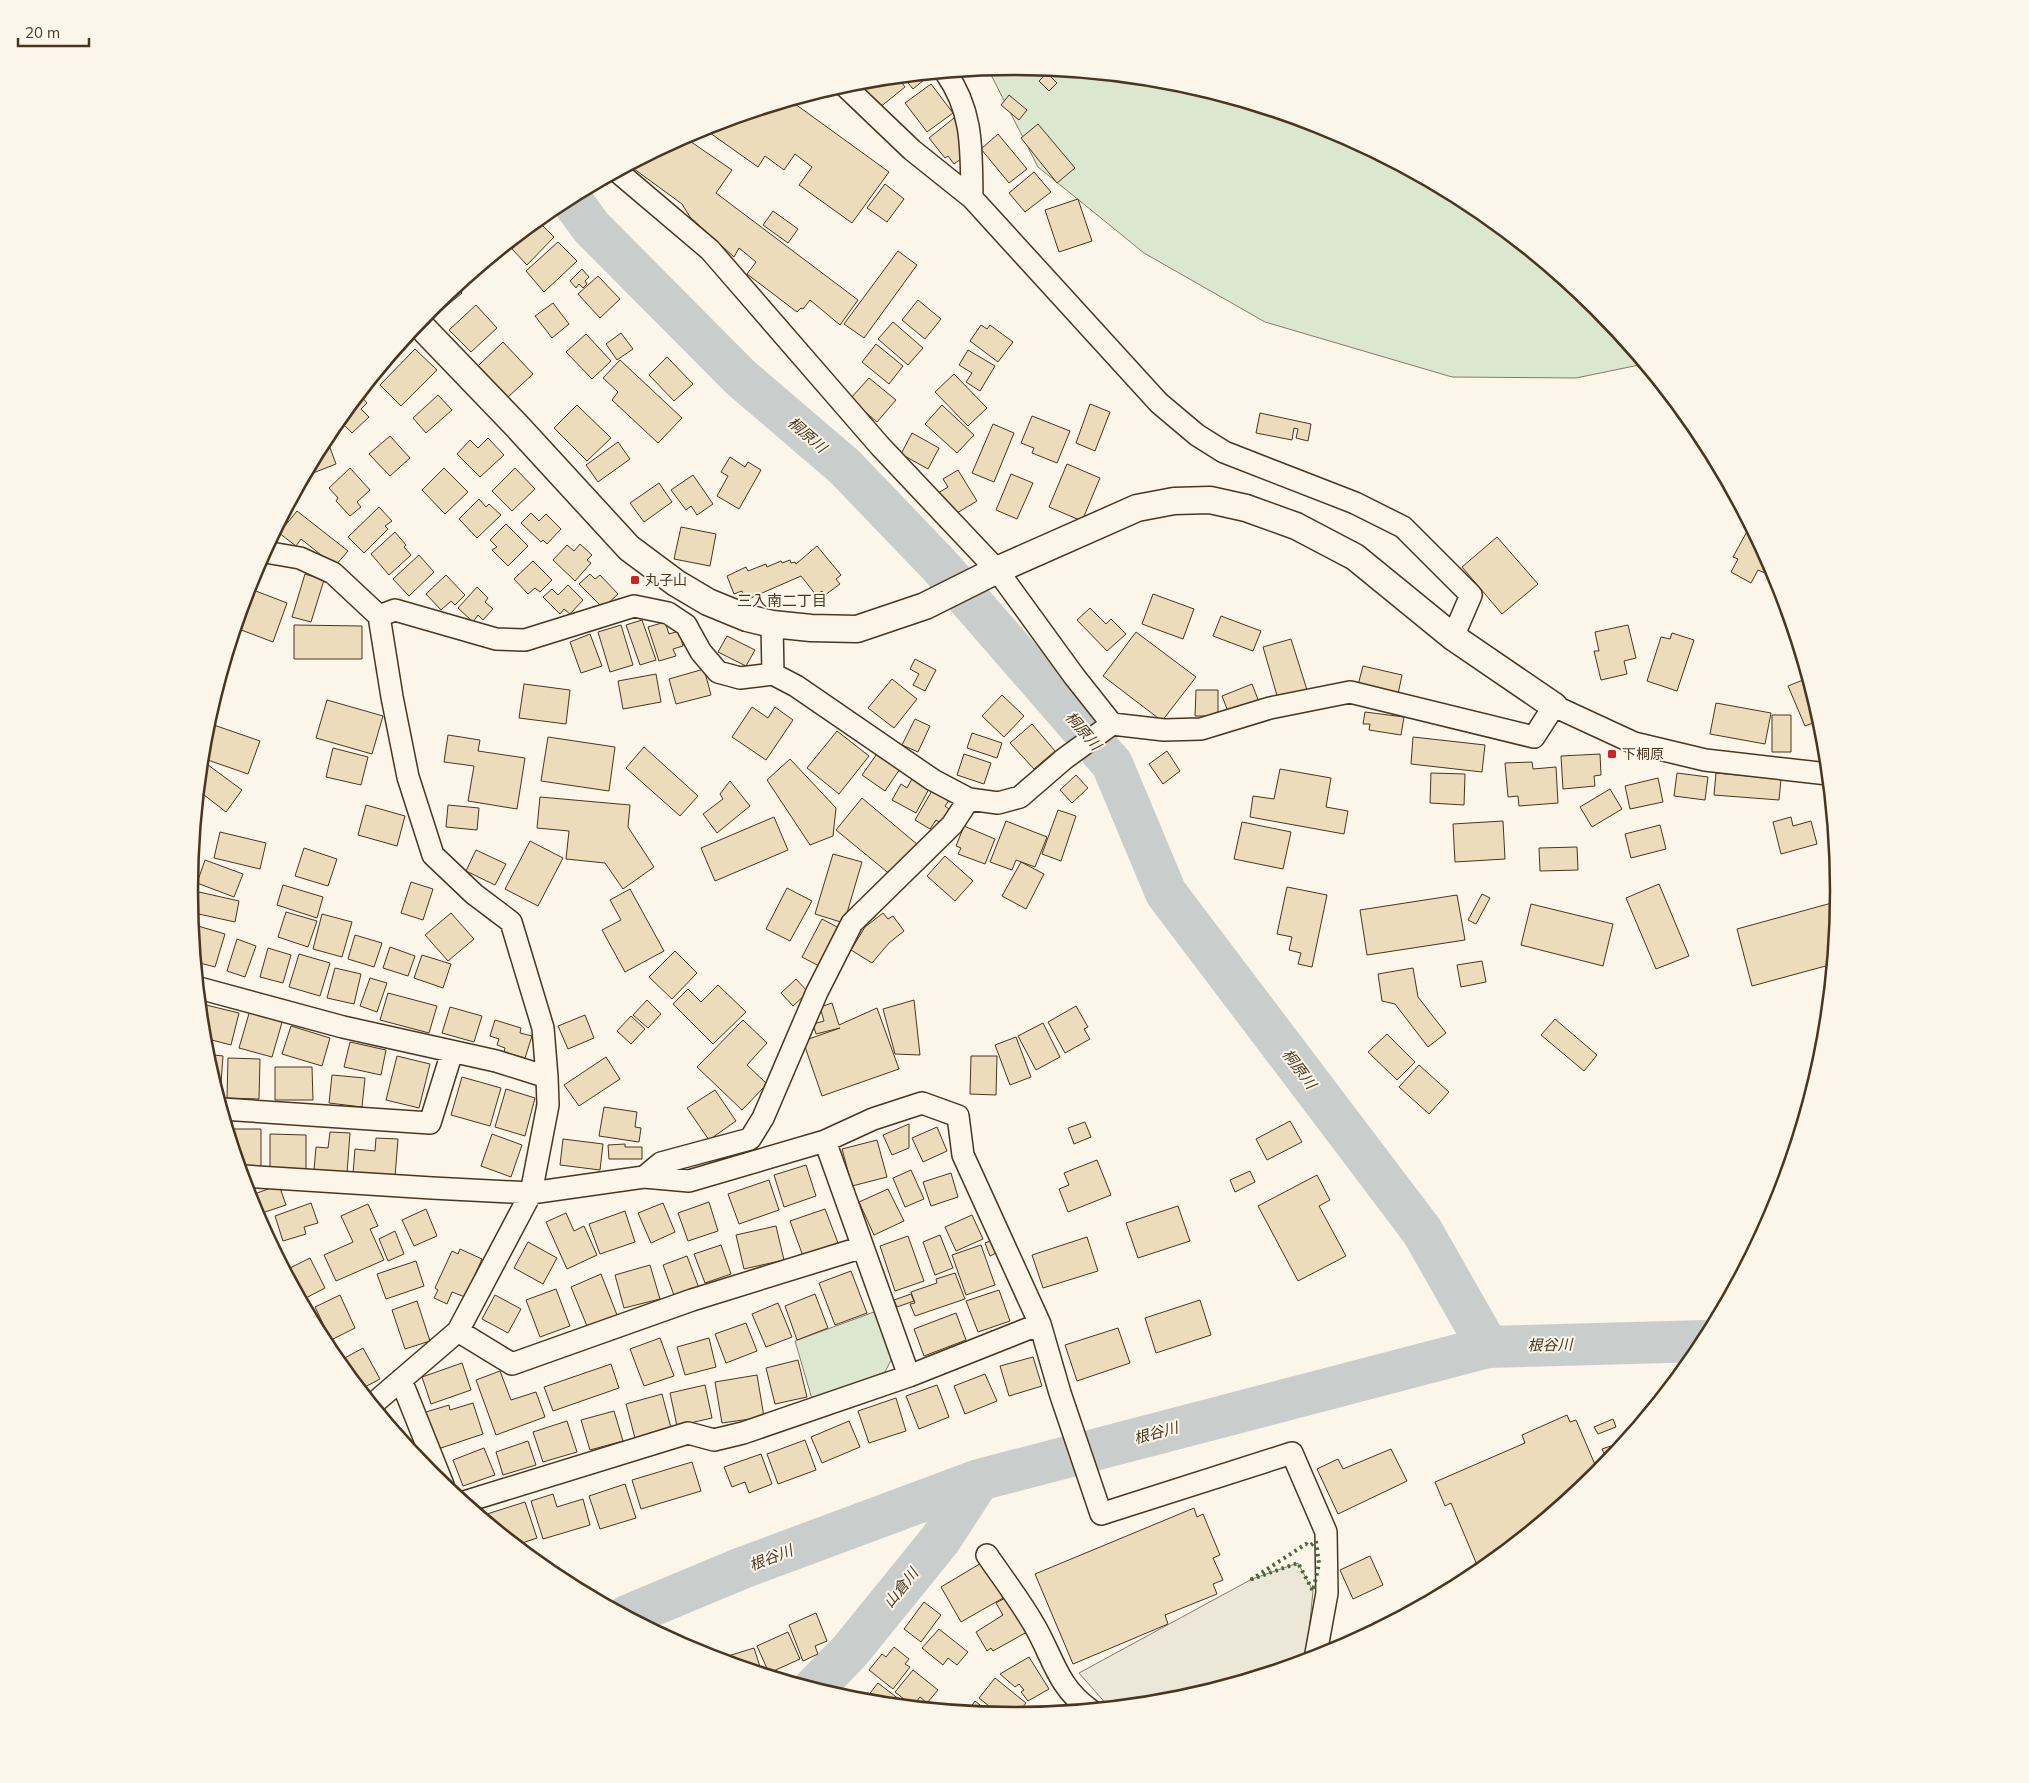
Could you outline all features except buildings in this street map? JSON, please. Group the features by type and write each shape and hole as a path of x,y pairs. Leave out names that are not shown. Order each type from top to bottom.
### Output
{"street":[{"path":"949,78 958,91 971,138 972,198"},
{"path":"851,92 912,150 972,198 1159,403 1196,435 1224,452 1355,503 1403,527 1471,594 1453,636"},
{"path":"622,175 710,250 992,573 1074,676 1109,726"},
{"path":"423,329 630,548 676,583 708,602 747,618 772,624 811,628 858,629 925,606 992,573 1136,508 1174,501 1210,500 1246,508 1296,526 1355,557 1453,636 1554,706 1634,743 1706,760 1822,773"},
{"path":"272,553 300,558 333,573 378,616 408,777 433,855 474,894 511,922 543,1028 548,1105 531,1193 458,1330 377,1401"},
{"path":"378,616 395,610 496,639 525,640 634,606 668,613 686,625 701,652 718,672 740,678 774,674 796,686 933,780 969,799 998,803 1020,797 1064,759 1109,726 1164,730 1201,729 1270,708 1350,692 1534,737 1554,706"},
{"path":"772,624 774,674"},
{"path":"644,1177 661,1163 750,1139 763,1118 817,992 852,922 952,825 969,799"},
{"path":"204,989 343,1027 496,1061 547,1077"},
{"path":"228,1109 430,1123 452,1052"},
{"path":"250,1176 531,1193 644,1177 689,1181 825,1141 873,1119 922,1103 958,1116 963,1155 1040,1324 1060,1393 1101,1514 1292,1453 1326,1532 1327,1593 1316,1650"},
{"path":"825,1141 909,1376"},
{"path":"458,1330 512,1364 692,1300 863,1247"},
{"path":"471,1500 688,1433 714,1440 743,1434 909,1376 1040,1324"},
{"path":"401,1380 436,1468"},
{"path":"987,1554 1034,1624 1062,1682 1075,1699 1083,1705"}],"green space":[{"path":"991,76 1068,77 1121,82 1174,91 1226,103 1277,118 1327,137 1376,159 1423,184 1468,213 1512,244 1553,278 1592,314 1638,365 1576,378 1452,377 1265,322 1144,253 1038,167"},
{"path":"874,1312 893,1356 885,1372 812,1399 795,1341"}],"shaded area":[{"path":"1298,1563 1313,1591 1307,1654 1277,1665 1226,1680 1174,1692 1105,1703 1079,1673 1252,1579"}],"waterway":[{"name":"桐原川","path":"575,204 591,227 740,377 845,467 939,565 1112,764 1166,893 1422,1231 1488,1347"},
{"name":"根谷川","path":"633,1613 742,1568 979,1480 1488,1347 1695,1341"},
{"name":"山倉川","path":"818,1684 850,1651 940,1540 979,1480"}],"hedge":[{"path":"1316,1541 1319,1564 1313,1591 1298,1563 1252,1579 1306,1544 1310,1546 1316,1541"}],"place":[{"name":"丸子山","path":"635,580"},
{"name":"下桐原","path":"1612,754"}],"district":[{"name":"三入南二丁目","path":"782,601"}]}
